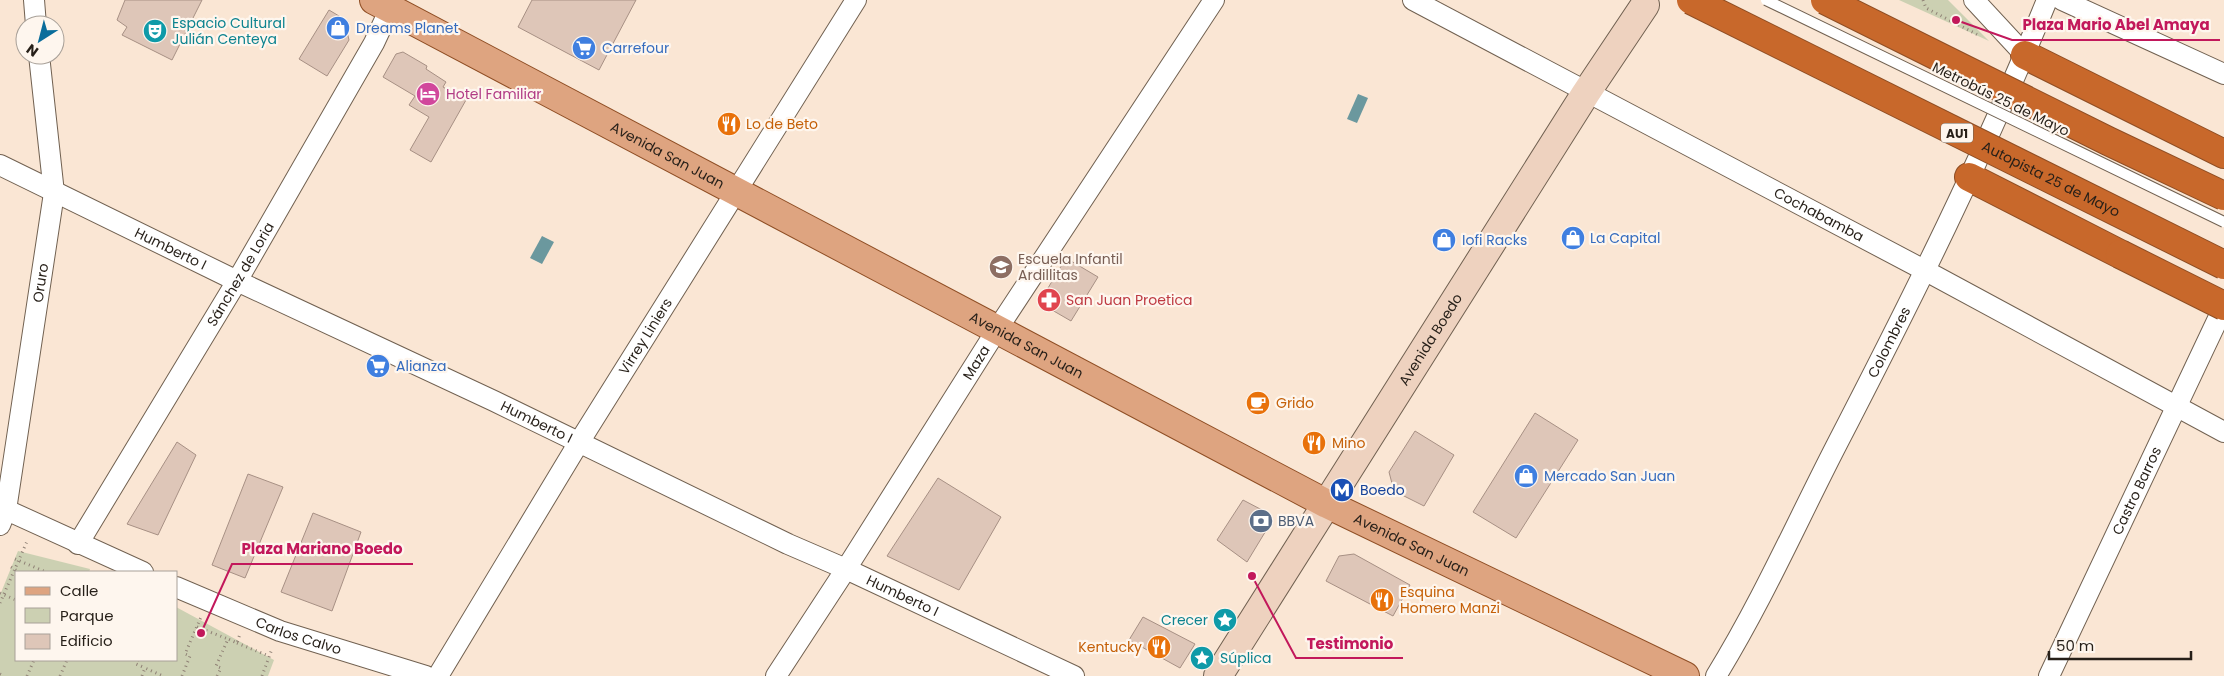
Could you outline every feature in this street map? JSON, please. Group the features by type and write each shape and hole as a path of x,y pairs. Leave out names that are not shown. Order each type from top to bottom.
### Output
{"highway":[{"name":"Autopista 25 de Mayo","path":"1691,0 2224,265"},
{"path":"1824,0 2108,141 2224,196"},
{"path":"2025,55 2224,154"},
{"path":"1969,177 2224,306"}],"main road":[{"name":"Avenida San Juan","path":"386,3 1327,504 1684,676"},
{"name":"Avenida Boedo","path":"1218,676 1586,93 1644,5"}],"street":[{"path":"34,0 35,15"},
{"name":"Virrey Liniers","path":"438,676 578,444 856,0"},
{"name":"Maza","path":"776,676 998,328 1214,0"},
{"name":"Cochabamba","path":"1413,0 1926,271 2224,432"},
{"path":"1974,0 2025,55"},
{"name":"Colombres","path":"1716,676 1756,605 1926,271 2025,55 2047,0"},
{"path":"2062,0 2224,74"},
{"name":"Sánchez de Loria","path":"78,544 237,281 374,42 386,3"},
{"name":"Oruro","path":"2,514 54,193 40,65"},
{"name":"Humberto I","path":"0,166 237,281 494,401 578,444 788,544 846,569 1074,676"},
{"name":"Castro Barros","path":"2049,676 2224,306"},
{"path":"2,514 35,524 141,571"},
{"name":"Carlos Calvo","path":"178,587 280,631 426,676"}],"lane":[{"name":"Metrobús 25 de Mayo","path":"1766,0 2224,222"}],"path":[{"path":"1923,0 1926,8 1981,37"},
{"path":"0,603 16,560 35,524"},
{"path":"16,560 44,571"},
{"path":"13,568 18,571"},
{"path":"2,594 15,600"},
{"path":"182,676 190,656 185,654 208,600"},
{"path":"237,643 246,617"},
{"path":"197,627 269,656"},
{"path":"262,676 280,631"},
{"path":"217,676 221,668 216,666 228,639"},
{"path":"27,676 34,661"},
{"path":"60,676 67,661"},
{"path":"138,661 136,664 163,676"},
{"path":"142,676 145,668"},
{"path":"0,674 4,676"}],"green space":[{"path":"1899,0 1948,0 1989,41"},
{"path":"18,551 90,569 89,571 15,571 15,661 178,661 178,608 274,660 268,676 0,676 0,595"}],"water":[{"path":"1358,94 1368,98 1357,123 1347,119"},
{"path":"542,236 554,242 542,264 530,258"}],"building":[{"name":"Espacio Cultural Julián Centeya","path":"125,0 202,0 172,60 122,35 127,27 117,20"},
{"name":"Carrefour","path":"532,0 636,0 599,70 518,27"},
{"path":"329,10 344,19 349,40 327,76 299,59"},
{"path":"403,52 427,66 426,69 446,82 443,87 466,100 431,162 410,150 429,117 409,105 415,96 383,77 396,54"},
{"path":"1066,258 1098,277 1071,321 1052,310 1045,293"},
{"name":"Mercado San Juan","path":"1535,413 1578,440 1516,538 1473,512"},
{"path":"1415,431 1454,455 1424,506 1394,491 1389,472"},
{"path":"177,442 196,455 158,535 127,524"},
{"path":"248,474 283,487 245,578 212,565"},
{"path":"938,478 1001,517 959,590 887,556"},
{"path":"1243,500 1264,511 1270,524 1247,562 1217,540"},
{"path":"313,513 361,532 332,611 281,592"},
{"name":"Esquina Homero Manzi","path":"1354,554 1410,585 1393,616 1326,581 1339,556"},
{"path":"1143,617 1195,644 1180,668 1129,640"}],"place":[{"name":"Plaza Mario Abel Amaya","path":"1956,20"},
{"name":"Dreams Planet","path":"338,28"},
{"name":"Espacio Cultural Julián Centeya","path":"155,31"},
{"name":"Carrefour","path":"584,48"},
{"name":"Hotel Familiar","path":"428,94"},
{"name":"Lo de Beto","path":"729,124"},
{"name":"La Capital","path":"1573,238"},
{"name":"Iofi Racks","path":"1444,240"},
{"name":"Escuela Infantil Ardillitas","path":"1001,267"},
{"name":"San Juan Proetica","path":"1049,300"},
{"name":"Alianza","path":"378,366"},
{"name":"Grido","path":"1258,403"},
{"name":"Mino","path":"1314,443"},
{"name":"Mercado San Juan","path":"1526,476"},
{"name":"Boedo","path":"1342,490"},
{"name":"BBVA","path":"1261,521"},
{"name":"Testimonio","path":"1252,576"},
{"name":"Esquina Homero Manzi","path":"1382,600"},
{"name":"Crecer","path":"1225,620"},
{"name":"Plaza Mariano Boedo","path":"201,633"},
{"name":"Kentucky","path":"1159,647"},
{"name":"Súplica","path":"1202,658"}]}
